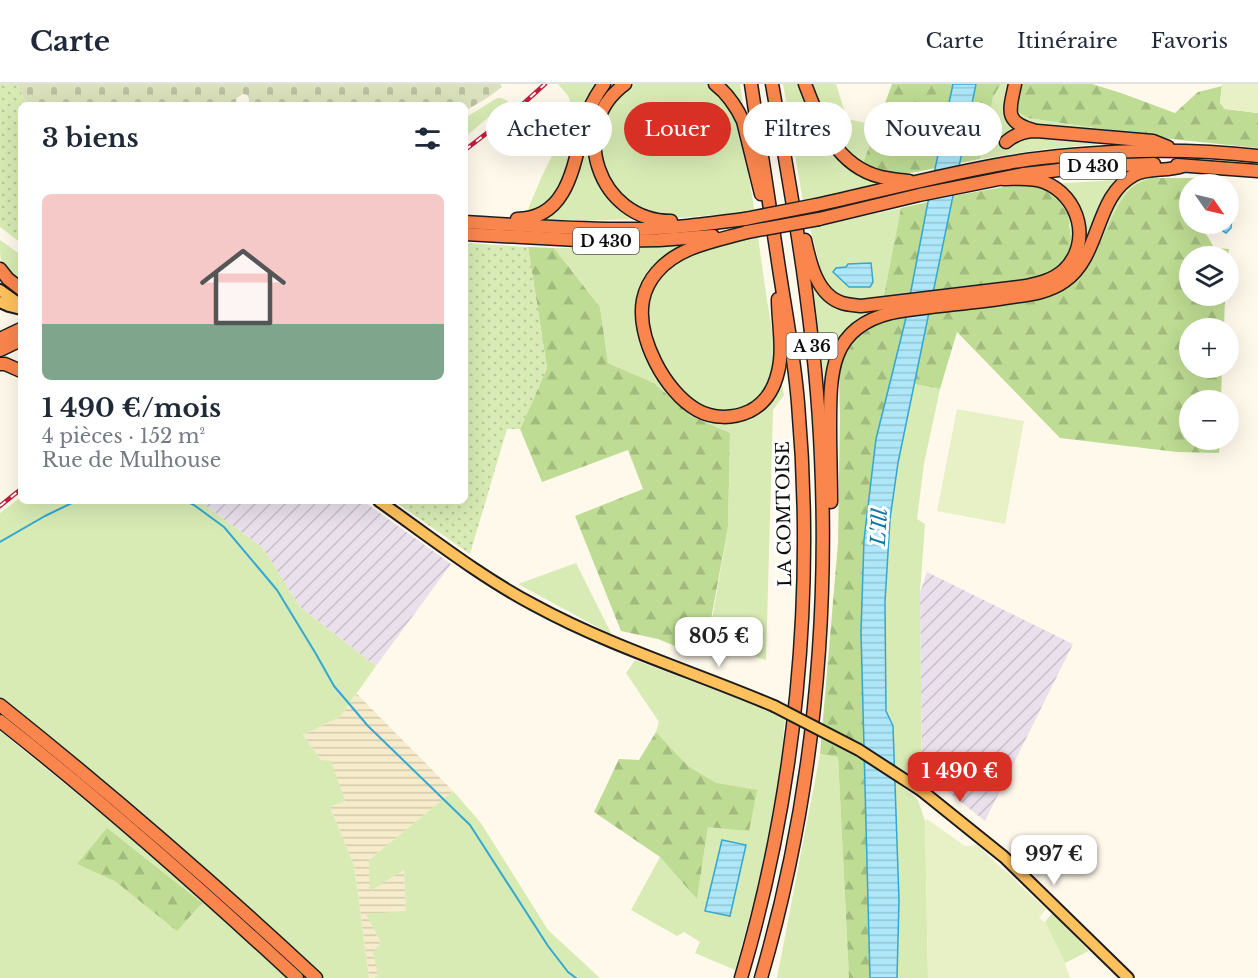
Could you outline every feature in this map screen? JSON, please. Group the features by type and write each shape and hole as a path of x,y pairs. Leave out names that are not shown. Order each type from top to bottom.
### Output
{"highway":[{"path":"468,222 527,219 542,214 551,207 570,180 591,104 604,84"},
{"path":"625,84 604,108 596,135 597,167 603,181 619,202 635,213 658,221 745,219"},
{"path":"716,84 729,98 743,121 773,231"},
{"name":"LA COMTOISE","path":"741,978 764,895 778,825 793,727 803,611 804,531 801,432 793,348 751,84"},
{"path":"805,84 826,135 845,158 860,169 881,177 918,182"},
{"path":"1015,84 1010,113 1013,120 1018,125 1037,131"},
{"path":"772,86 807,253 817,280 827,294 842,303 898,311 982,297 1050,279 1064,270 1077,249 1080,233 1078,218 1071,205 1061,193 1042,181 1003,178"},
{"name":"LA COMTOISE","path":"761,978 783,893 804,782 815,692 822,605 822,468 814,358 795,223 772,86"},
{"path":"1006,142 1016,135 1037,131 1153,141 1177,150"},
{"name":"D 430","path":"468,222 563,228 630,229 698,225 816,206 1008,162 1128,151 1177,150 1258,156"},
{"name":"D 430","path":"468,234 564,240 680,239 747,232 819,219 919,195 1024,174 1094,166 1167,164 1258,171"},
{"path":"982,297 1040,293 1062,283 1074,274 1086,256 1107,205 1124,183 1136,174 1173,170 1183,166"},
{"path":"747,232 679,254 656,272 645,293 642,324 655,361 676,393 696,410 719,417 739,415 760,405 773,387 781,354 777,255"},
{"path":"0,269 18,287"},
{"path":"822,605 831,548 831,377 838,353 849,335 882,309"},
{"path":"0,339 18,330"},
{"path":"0,350 18,341"},
{"path":"0,364 18,370"},
{"path":"0,705 139,820 316,978"},
{"path":"0,721 168,861 297,978"}],"main road":[{"path":"0,290 18,305"},
{"path":"0,302 18,306"},
{"path":"383,504 468,565 533,605 627,649 730,687 774,706 859,750 922,791 1004,857 1128,978"}],"shaded area":[{"path":"203,504 367,504 451,564 376,666 300,607 263,548"},
{"path":"927,572 1073,644 985,821 922,771 920,593"},
{"path":"357,694 453,791 369,860 404,870 406,912 367,914 381,944 379,976 374,978 369,978 354,865 330,807 345,801 303,735 340,717"}],"green space":[{"path":"0,84 17,84 26,102 18,102 18,241 0,227"},
{"path":"17,84 500,84 502,87 468,109 468,102 249,102 247,95 243,94 237,98 236,102 26,102"},
{"path":"558,84 740,84 743,111 733,113 750,185 784,395 773,410 766,660 719,646 707,648 728,527 730,433 691,416 654,383 608,363 600,307 554,248 627,248 748,240 744,213 676,218 536,222 528,209 552,156 612,156 612,102 570,102 569,97"},
{"path":"783,84 836,84 842,102 786,102"},
{"path":"892,84 953,84 949,102 885,102"},
{"path":"976,84 1001,84 992,102 972,102"},
{"path":"1001,84 1018,84 1028,118 1162,138 1002,156 1002,102 992,102"},
{"path":"1018,84 1092,84 1175,113 1198,92 1222,86 1220,103 1225,109 1258,113 1258,148 1162,138 1028,118 1014,109"},
{"path":"1222,84 1258,84 1258,113 1225,109 1220,103"},
{"path":"497,98 507,102 491,102"},
{"path":"486,105 486,119 468,134 468,116"},
{"path":"852,120 864,123 865,156 863,163 884,172 885,182 803,202 795,156 852,156"},
{"path":"866,156 938,156 936,168 915,172 891,172 863,163"},
{"path":"961,156 981,156 980,159 960,163"},
{"path":"981,156 1000,156 980,159"},
{"path":"1150,178 1134,186 1124,197 1093,259 1070,249 1070,224 1032,185"},
{"path":"1150,178 1179,178 1179,234 1206,234 1213,246 1179,246 1179,306 1225,306 1224,318 1179,318 1179,378 1222,378 1221,390 1179,390 1179,450 1219,450 1219,453 1177,452 1060,438 957,332 940,389 914,384 953,196 1003,187 1032,185 1047,191 1060,203 1068,215 1070,249 1093,259 1124,197 1139,183"},
{"path":"928,202 905,322 876,439 861,632 870,978 849,978 838,757 820,754 838,543 839,377 848,349 858,336 879,321 901,208"},
{"path":"901,208 881,312 850,330 826,394 812,283 823,278 810,228"},
{"path":"0,240 18,253 18,282 5,269 0,255"},
{"path":"468,243 528,247 547,368 520,429 507,429 470,554 398,504 468,504"},
{"path":"528,247 554,248 600,307 608,363 654,383 691,416 730,433 728,527 709,630 688,627 682,632 680,648 658,639 621,631 575,516 643,489 628,450 542,482 520,429 547,368"},
{"path":"914,384 940,389 924,464 917,519 925,524 920,593 922,783 894,764 893,726 886,711 886,591 890,519 897,468"},
{"path":"957,409 1024,421 1005,524 937,511"},
{"path":"18,499 18,504 203,504 263,548 300,607 376,666 340,717 303,735 321,760 331,761 345,801 330,807 354,865 369,978 324,978 225,887 0,698 0,513"},
{"path":"576,563 612,635 518,584"},
{"path":"635,660 785,718 770,830 735,970 695,953 700,942 684,932 677,936 631,910 660,857 697,898 717,784 688,766 656,732 659,722 626,673"},
{"path":"0,731 183,882 289,978 0,978"},
{"path":"656,732 688,766 716,783 757,790 749,831 708,827 697,899 660,857 594,812 619,759 639,760"},
{"path":"820,754 838,757 849,978 777,978"},
{"path":"894,780 918,800 925,821 928,978 897,978 899,900"},
{"path":"453,791 481,823 548,930 600,978 374,978 378,976 373,952 381,943 366,914 406,911 404,870 370,891 369,860"},
{"path":"927,819 965,846 977,845 1046,909 1039,918 1045,922 1070,978 928,978 925,821"},
{"path":"107,828 202,903 177,931 115,881 77,864"},
{"path":"1052,913 1089,951 1065,963 1045,922"}],"water":[{"name":"L'Ill","path":"953,84 976,84 972,102 949,102"},
{"name":"L'Ill","path":"938,156 961,156 898,463 890,519 885,602 886,711 893,726 899,900 897,978 870,978 861,632 864,540 876,439 905,322"},
{"path":"871,263 873,282 870,287 849,287 833,272 836,268 846,267 848,264"},
{"path":"722,840 746,845 730,916 705,911"}],"waterway":[{"path":"0,542 70,504"},
{"path":"192,504 224,527 277,590 334,686 368,726 470,825 548,946 568,972 576,978"}],"railway":[{"path":"468,148 514,112 545,84"},
{"path":"0,506 18,491"}]}
